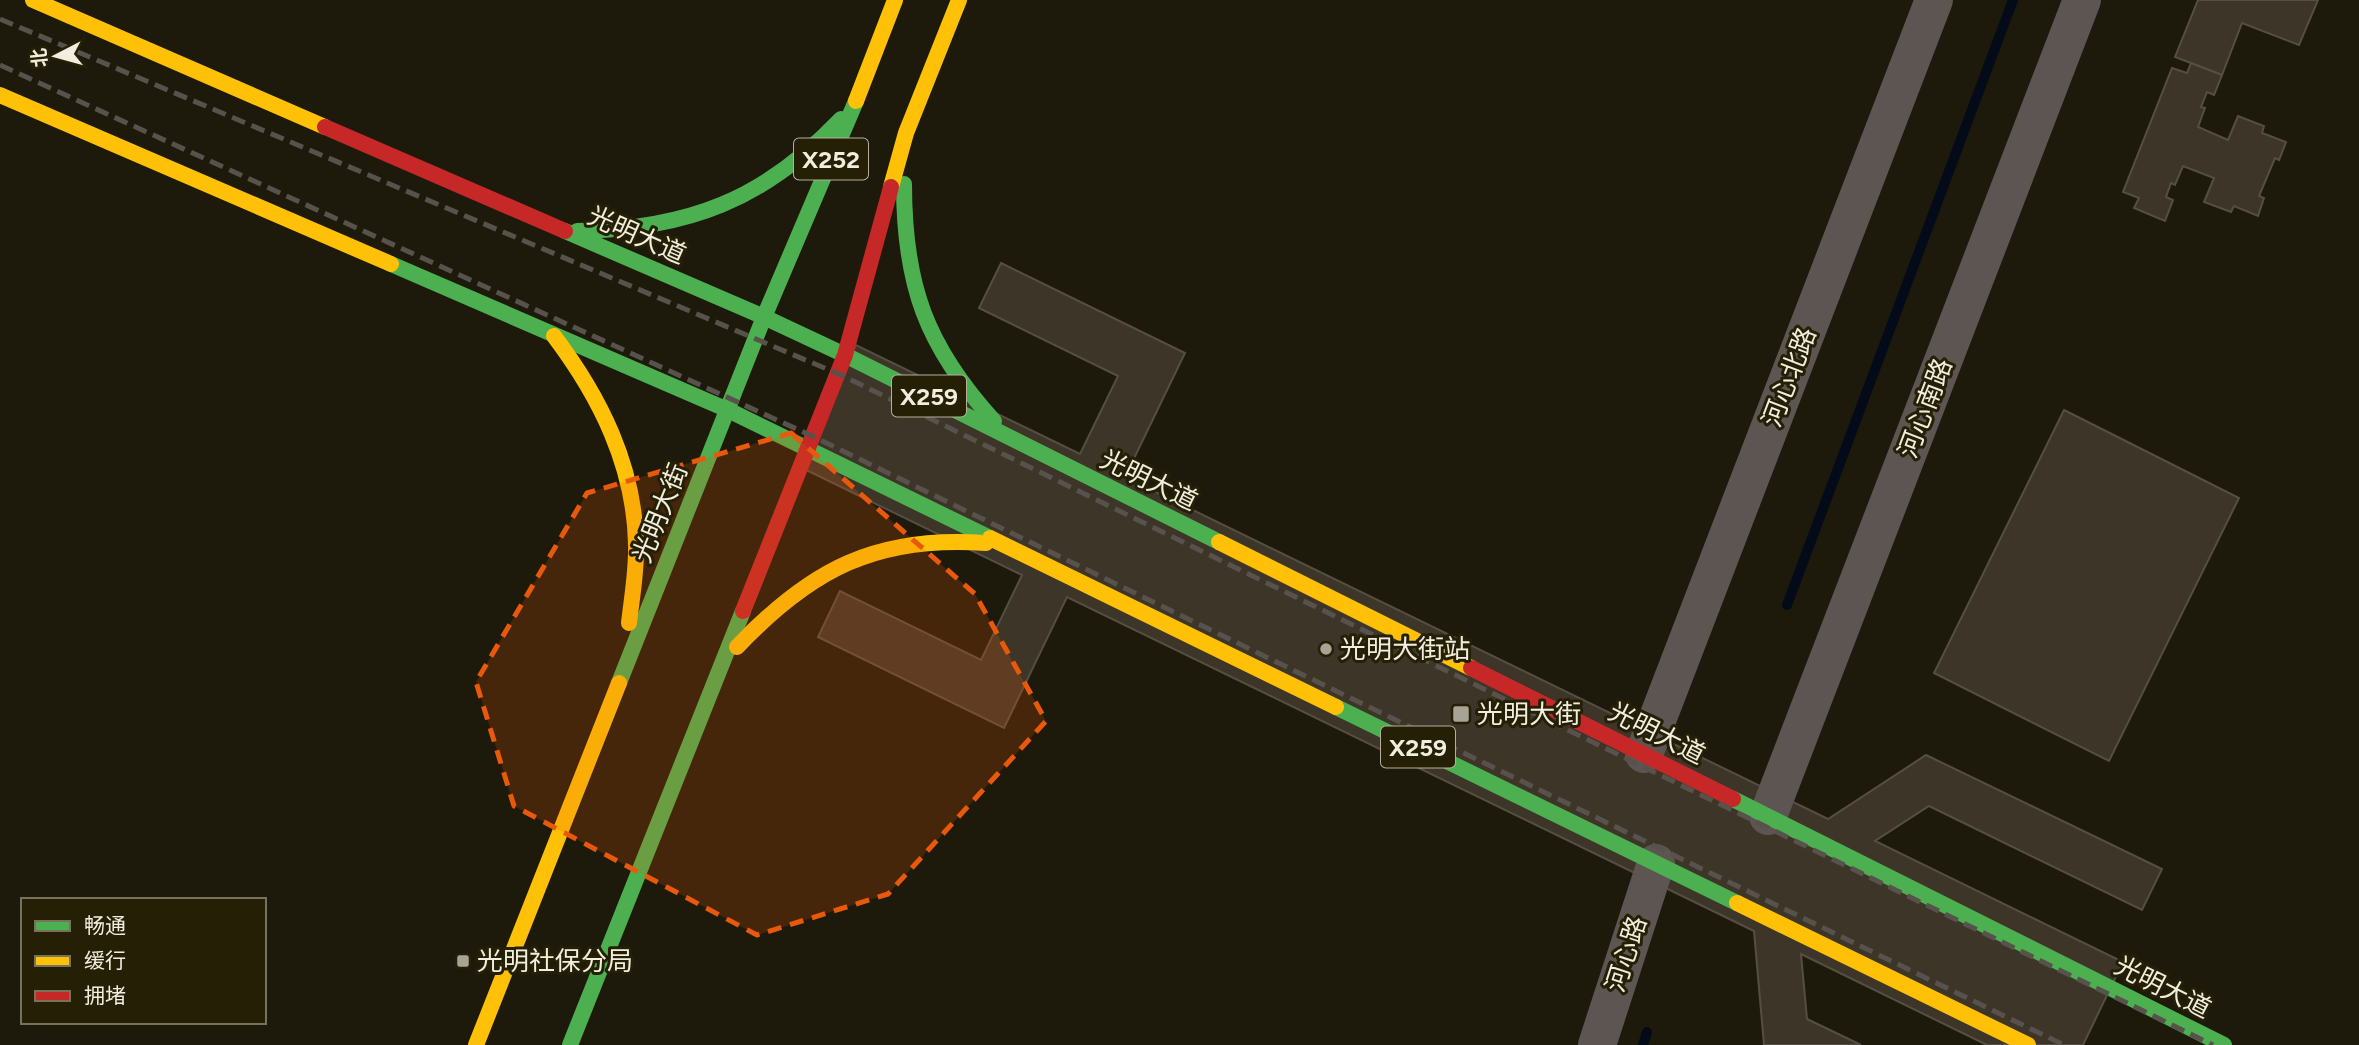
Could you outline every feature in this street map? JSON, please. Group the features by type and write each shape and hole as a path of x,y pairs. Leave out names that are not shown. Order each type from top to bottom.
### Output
{"main road":[{"name":"光明大道","path":"33,0 764,317 845,355 2224,1045"},
{"name":"光明大街","path":"476,1045 764,317 856,101 895,0"},
{"path":"570,1045 845,355 906,133 959,0"},
{"path":"0,95 727,410"},
{"path":"564,230 606,232 647,228 688,219 727,204 764,185 798,161 829,133 856,101"},
{"path":"906,133 903,202 908,266 922,317 943,358 970,397 1013,439"},
{"path":"553,334 597,397 613,431 630,492 636,542 635,581 625,668"},
{"name":"X259","path":"727,410 2028,1045"},
{"path":"716,678 735,649 757,623 782,600 840,565 872,552 905,544 972,541 1006,545"}],"street":[{"name":"河心北路","path":"1644,754 1934,0"},
{"name":"河心南路","path":"1768,816 2082,0"},
{"name":"河心路","path":"1597,1045 1656,863"}],"highlighted area":[{"path":"791,433 975,594 1046,721 888,894 757,935 514,806 476,682 587,493"}],"building":[{"path":"2198,0 2318,0 2299,45 2242,23 2222,75 2175,57"},
{"path":"2191,63 2222,75 2214,95 2207,92 2198,127 2228,140 2238,116 2264,126 2262,133 2286,142 2279,160 2275,158 2259,196 2264,198 2258,216 2234,206 2231,212 2204,202 2214,178 2183,166 2175,185 2171,183 2166,197 2173,200 2165,221 2134,208 2139,198 2123,192 2172,68 2187,73"},
{"name":"光明大街站","path":"1001,263 1185,353 1125,477 1828,819 1926,755 2162,869 2142,910 1929,806 1875,841 2123,962 2083,1045 1987,1045 1801,954 1807,1019 1861,1045 1764,1045 1754,931 1067,597 1004,728 818,637 840,591 981,660 1022,575 798,466 856,345 1080,454 1118,376 979,308"},
{"path":"2064,410 2239,498 2109,761 1934,673"}],"waterway":[{"path":"1787,605 2013,0"},
{"path":"1643,1045 1647,1032"}],"railway":[{"path":"0,19 841,375 2213,1045"},
{"path":"0,65 812,436 2064,1045"}],"traffic: fast":[{"path":"619,683 764,317 856,101"},
{"path":"577,231 654,224 722,205 753,190 783,170 841,119"},
{"path":"904,184 908,253 923,312 951,367 994,421"},
{"path":"565,231 845,355 1219,542"},
{"path":"391,264 728,410 990,538"},
{"path":"570,1045 743,611"},
{"path":"1336,707 1737,903"},
{"path":"1733,799 2224,1045"}],"traffic: slow":[{"path":"33,0 325,127"},
{"path":"856,101 895,0"},
{"path":"891,187 906,133 959,0"},
{"path":"0,95 391,264"},
{"path":"554,336 600,408 612,433 629,486 636,553 629,623"},
{"path":"990,538 1336,707"},
{"path":"1219,542 1471,668"},
{"path":"737,647 792,597 848,563 879,552 912,545 986,543"},
{"path":"476,1045 619,683"},
{"path":"1737,903 2028,1045"}],"traffic: jam":[{"path":"325,127 565,231"},
{"path":"743,611 845,355 891,187"},
{"path":"1471,668 1733,799"}],"place":[{"name":"光明大街站","path":"1326,649"},
{"name":"光明大街","path":"1461,714"},
{"name":"光明社保分局","path":"463,961"}]}
